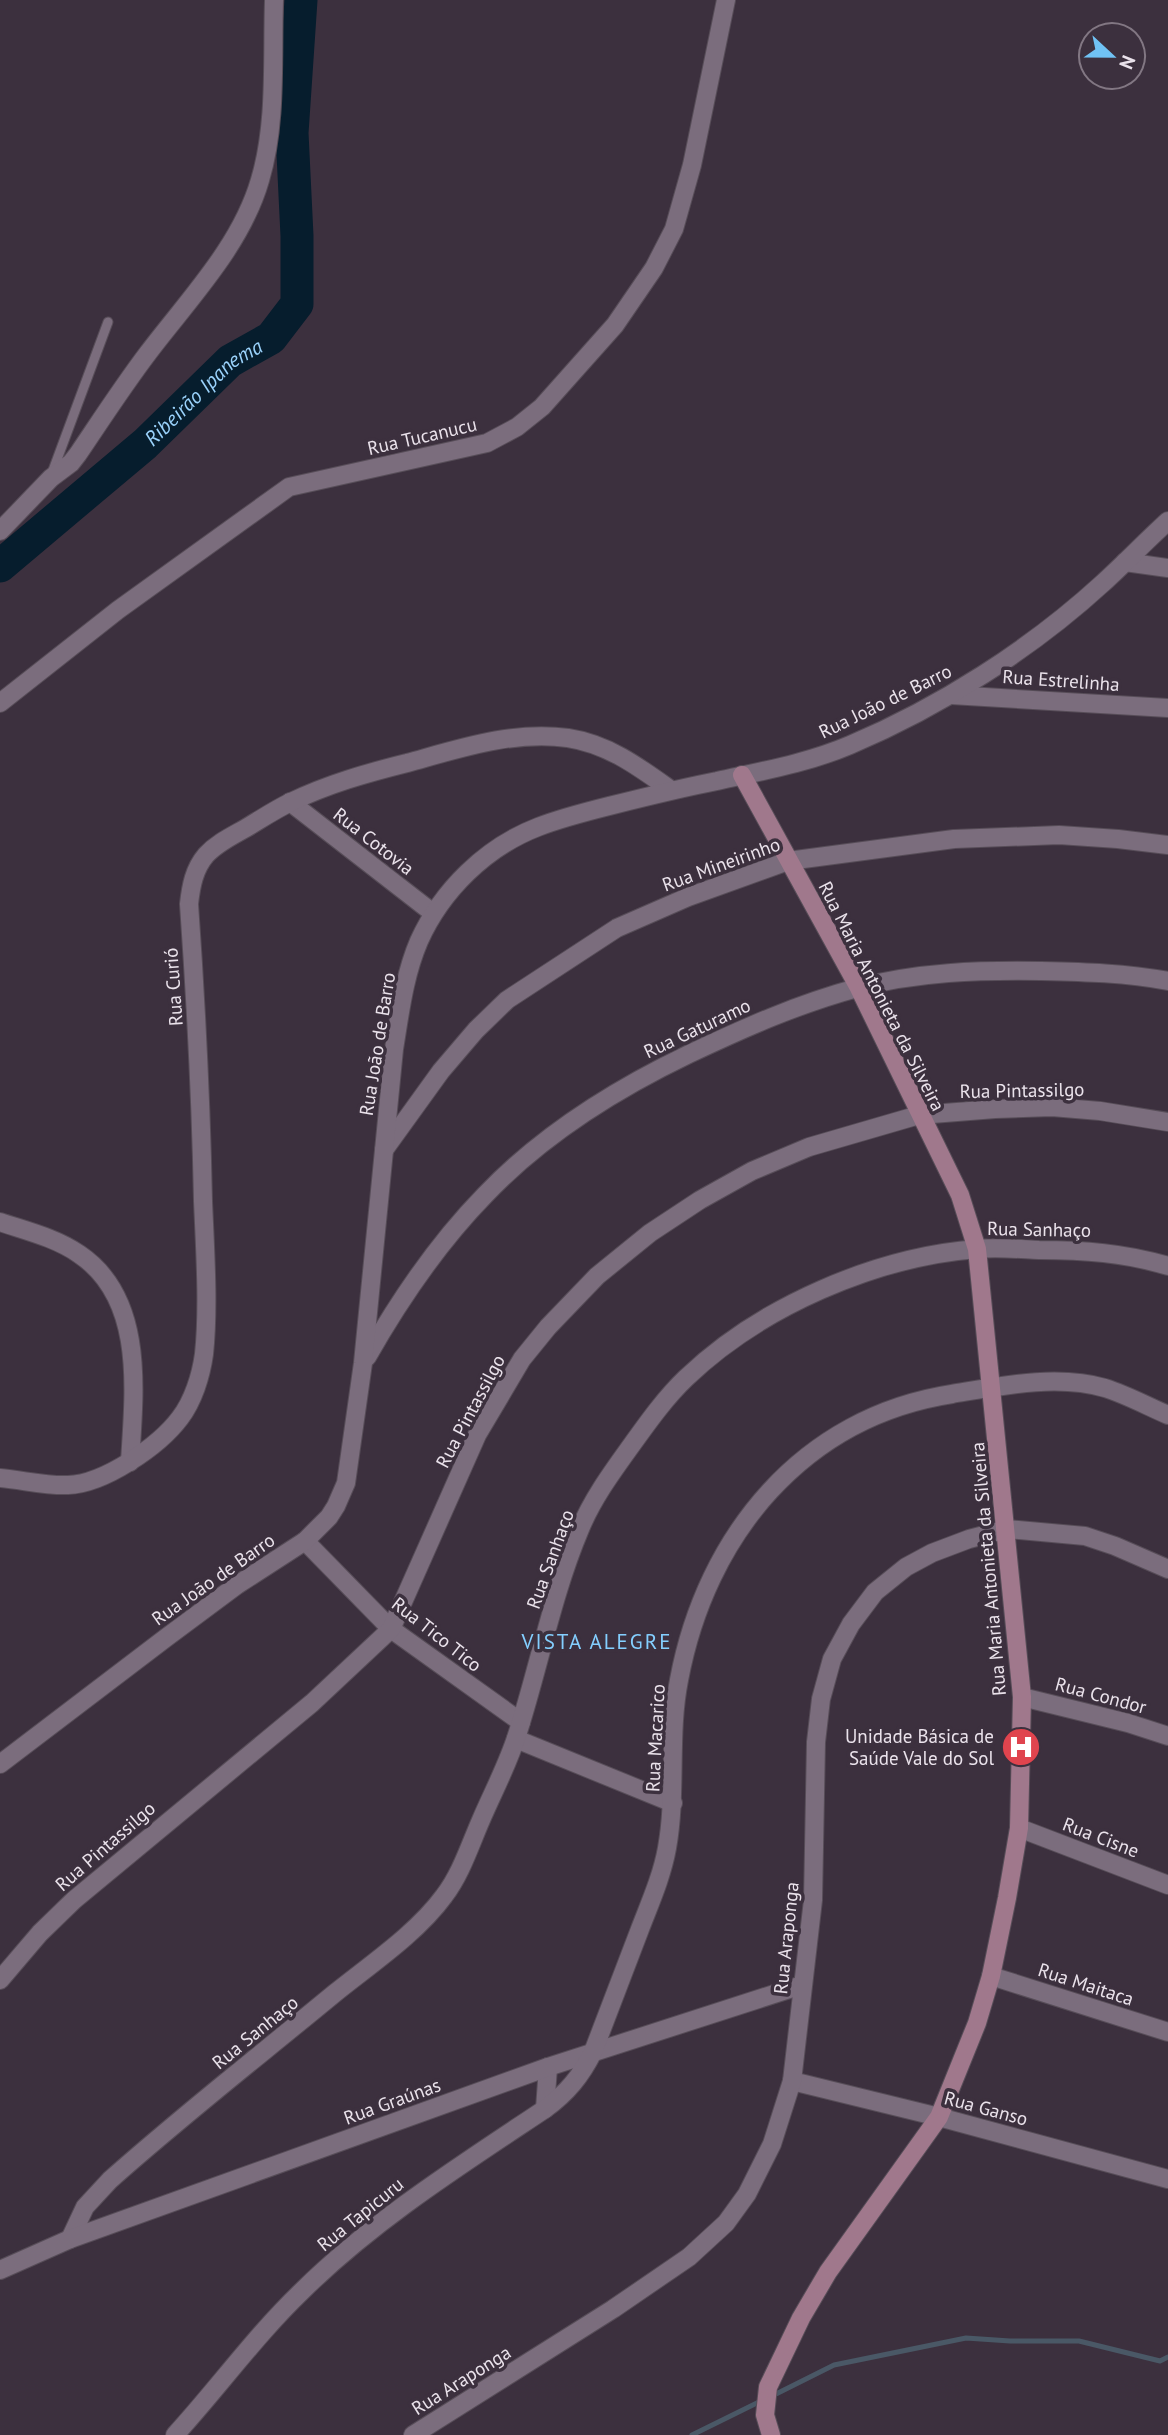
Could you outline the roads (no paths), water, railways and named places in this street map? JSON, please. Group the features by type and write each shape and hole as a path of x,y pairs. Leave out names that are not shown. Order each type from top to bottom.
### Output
{"street":[{"path":"0,531 78,454 127,380 211,272 255,197 270,128 274,0"},
{"name":"Rua Tucanucu","path":"0,703 118,610 289,487 487,443 517,427 542,407 615,325 640,290 674,229 688,185 726,0"},
{"name":"Rua João de Barro","path":"0,1764 167,1636 237,1585 305,1541 329,1517 346,1483 363,1363 401,999 419,942 433,913 459,881 480,860 519,835 573,816 671,790 811,759 846,747 951,695 1053,624 1168,521"},
{"path":"1125,562 1168,568"},
{"name":"Rua Estrelinha","path":"951,695 1168,708"},
{"name":"Rua Curió","path":"0,1478 71,1485 92,1479 130,1462 161,1439 181,1417 193,1393 204,1354 205,1271 200,1073 189,904 192,881 208,853 223,841 290,802 365,774 444,752 503,740 546,736 579,740 609,750 671,790"},
{"name":"Rua Maria Antonieta da Silveira","path":"742,775 859,988 960,1195 977,1249 1022,1697 1019,1828 991,1976 973,2034 939,2117 828,2272 784,2350 768,2387 765,2415 771,2435"},
{"name":"Rua Cotovia","path":"290,802 433,913"},
{"name":"Rua Mineirinho","path":"384,1150 442,1071 476,1030 507,1000 617,928 688,897 788,861 896,845 989,836 1059,835 1168,845"},
{"name":"Rua Gaturamo","path":"363,1363 416,1278 464,1217 511,1171 584,1112 650,1073 773,1016 859,988 930,974 970,971 1069,971 1121,974 1168,981"},
{"name":"Rua Pintassilgo","path":"0,1980 40,1933 74,1900 312,1703 391,1629 458,1475 497,1398 522,1359 548,1327 597,1276 650,1233 700,1199 752,1171 809,1147 919,1115 1052,1107 1113,1112 1168,1122"},
{"path":"0,1222 46,1237 80,1255 106,1279 122,1308 130,1342 135,1384 130,1462"},
{"name":"Rua Sanhaço","path":"70,2239 85,2207 110,2180 426,1918 446,1895 519,1730 566,1567 596,1496 663,1403 717,1351 808,1296 919,1258 977,1249 1082,1250 1122,1254 1168,1266"},
{"name":"Rua Macarico","path":"593,2052 667,1850 673,1803 675,1711 684,1655 719,1563 759,1500 806,1458 861,1423 922,1399 992,1388 1082,1384 1124,1395 1168,1415"},
{"name":"Rua Araponga","path":"413,2435 653,2283 689,2257 726,2223 747,2194 772,2144 792,2081 813,1900 816,1742 821,1699 832,1659 851,1624 875,1592 906,1567 932,1553 1007,1529 1085,1536 1168,1569"},
{"name":"Rua Tico Tico","path":"305,1541 391,1629 519,1730 673,1803"},
{"name":"Rua Condor","path":"1022,1697 1128,1723 1168,1736"},
{"name":"Rua Cisne","path":"1019,1828 1168,1885"},
{"name":"Rua Maitaca","path":"991,1976 1168,2032"},
{"name":"Rua Graúnas","path":"0,2270 70,2239 548,2067 803,1985"},
{"name":"Rua Tapicuru","path":"175,2435 276,2317 334,2261 429,2186 545,2109 575,2083 593,2052"},
{"path":"545,2109 548,2067"},
{"name":"Rua Ganso","path":"792,2081 939,2117 1168,2179"}],"lane":[{"path":"51,478 108,322"}],"waterway":[{"name":"Ribeirão Ipanema","path":"0,566 145,444 230,361 271,338 297,304 292,133 301,0"},
{"path":"772,2396 834,2365 966,2338 1079,2341 1160,2361 1168,2357"},
{"path":"692,2435 763,2400"}],"place":[{"name":"Unidade Básica de Saúde Vale do Sol","path":"1021,1747"}],"district":[{"name":"VISTA ALEGRE","path":"597,1641"}]}
